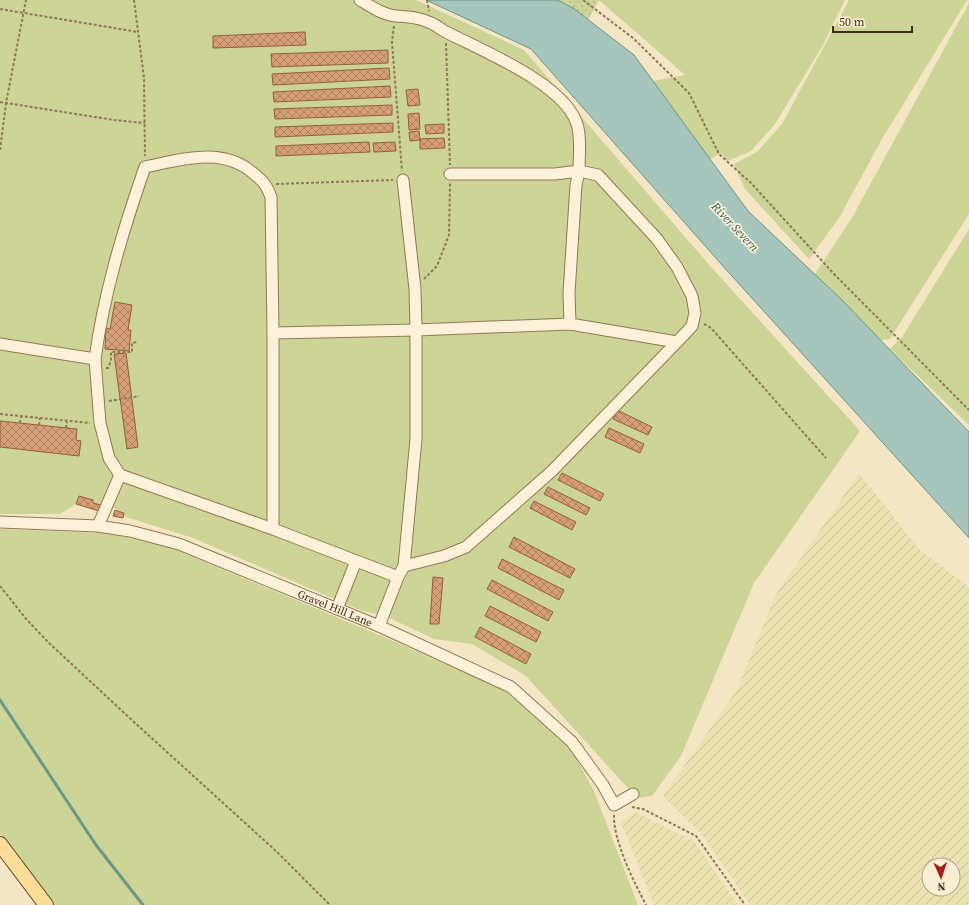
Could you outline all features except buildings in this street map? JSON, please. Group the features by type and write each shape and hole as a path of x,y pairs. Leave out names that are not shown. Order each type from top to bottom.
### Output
{"main road":[{"path":"0,844 46,905"}],"street":[{"path":"360,0 375,9 394,16 409,16 432,23 445,32 513,65 555,94 569,110 578,128 579,171 576,185 570,278 570,324"},
{"path":"273,529 272,230 271,197 267,185 245,166 220,156 191,157 145,167 124,226 100,324 95,364 100,423 109,458 120,475 273,529 398,577"},
{"path":"404,566 444,556 466,547 552,471 692,326 695,313 692,296 677,267 657,239 598,175 579,171 555,174 450,174"},
{"path":"379,626 398,577 404,566 416,439 415,289 403,180"},
{"path":"273,333 416,330 570,324 677,342"},
{"path":"0,344 95,364"},
{"path":"98,526 120,475"},
{"name":"Gravel Hill Lane","path":"0,522 98,526 130,531 179,544 379,626 511,687 572,742 603,785 614,805"},
{"path":"337,609 356,561"},
{"path":"614,805 633,794"}],"path":[{"path":"0,150 6,103 26,0"},
{"path":"134,0 144,78 145,167"},
{"path":"582,0 633,38 689,93 719,154 751,183 834,274 969,410"},
{"path":"0,9 138,32"},
{"path":"267,185 403,180 392,42 394,16"},
{"path":"0,102 114,120 145,123"},
{"path":"694,318 711,328 826,458"},
{"path":"95,364 108,368 111,361 111,352 132,352 132,343 137,342"},
{"path":"121,399 139,396"},
{"path":"0,418 0,414 100,423"},
{"path":"20,423 21,416"},
{"path":"39,425 40,418"},
{"path":"66,428 67,421"},
{"path":"0,586 27,620 50,643 134,722 277,852 330,905"},
{"path":"646,905 635,884 614,826 614,805 643,809 696,836 745,905"}],"shaded area":[{"path":"859,473 919,549 969,587 969,905 750,905 703,836 663,796 737,690 775,596"},
{"path":"635,812 694,841 738,905 654,905 621,822"}],"green space":[{"path":"0,0 416,0 524,50 711,267 860,431 754,583 681,756 652,796 637,798 526,676 472,644 434,639 383,615 362,611 193,538 123,516 124,512 108,506 93,503 93,500 79,496 76,504 60,514 0,514"},
{"path":"557,0 599,0 588,20 573,8"},
{"path":"599,0 845,0 823,45 775,124 751,151 728,161 721,153 710,159 653,81 685,75"},
{"path":"849,0 967,0 882,139 839,218 809,259 745,189 734,164 757,152 782,124"},
{"path":"969,3 969,214 890,339 881,340 815,274 853,216"},
{"path":"969,229 969,425 890,349 902,337"},
{"path":"0,529 102,533 157,542 377,634 509,692 570,747 594,791 638,905 53,905 42,894 0,834"}],"water":[{"name":"River Severn","path":"426,0 557,0 573,8 634,55 748,211 843,301 969,432 969,538 722,265 531,49"}],"waterway":[{"path":"0,700 96,845 143,905"}]}
